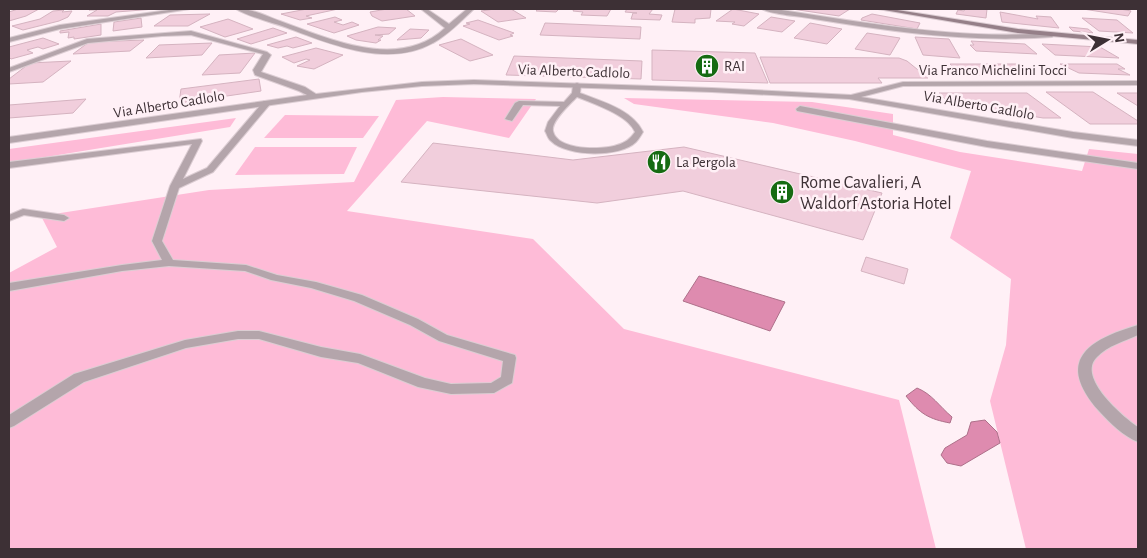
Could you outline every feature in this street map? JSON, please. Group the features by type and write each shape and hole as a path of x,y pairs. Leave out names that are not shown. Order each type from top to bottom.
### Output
{"main road":[{"path":"881,9 961,23 1052,35 1138,42"}],"street":[{"path":"9,40 60,27 187,9"},
{"path":"239,9 341,44 363,49 395,50 422,46 433,40 472,9"},
{"path":"424,9 448,27"},
{"path":"765,9 938,34 1005,39 1052,35"},
{"path":"9,70 87,41 191,33 265,53 267,55 266,58 257,70 258,73 302,89 313,96"},
{"name":"Via Alberto Cadlolo","path":"9,140 376,88 490,82 576,90 803,93 849,97 1065,134 1138,143"},
{"name":"Via Franco Michelini Tocci","path":"849,97 903,84 1138,83"},
{"path":"800,109 987,144 1138,166"},
{"path":"1138,330 1092,353 1088,358 1085,370 1088,382 1102,404 1125,426 1138,435"}],"lane":[{"path":"576,90 632,120 639,129 635,140 626,146 600,151 575,150 553,139 549,132 550,125 576,90"},
{"path":"175,186 210,170 267,103"},
{"path":"509,119 522,103 565,104"},
{"path":"9,165 198,141 175,186 157,241 169,263"},
{"path":"9,218 23,212 64,218"},
{"path":"9,287 122,268 169,263 246,268 275,278 312,285 358,298 414,322 443,338 510,358 507,378 494,388 451,389 423,383 360,359 321,352 260,335 238,335 185,344 79,378 9,422"}],"shaded area":[{"path":"443,97 536,99 509,138 427,121 347,211 533,239 624,329 899,400 936,549 9,549 9,273 57,247 41,216 209,190 354,182 396,100"},
{"path":"624,98 812,102 893,114 893,135 960,152 1082,171 1089,149 1138,154 1138,549 1026,549 990,401 1006,345 1011,279 950,238 971,171 855,141 773,123 634,104"},
{"path":"285,115 379,116 363,138 264,138"},
{"path":"236,118 230,127 9,163 9,149"},
{"path":"255,147 357,147 344,174 235,175"},
{"path":"699,276 785,302 770,331 683,301"},
{"path":"917,388 931,397 952,417 950,423 936,420 916,407 906,396"},
{"path":"985,420 997,432 1000,443 961,466 947,463 941,455 945,448 967,435 971,422"}],"building":[{"path":"18,9 39,9 26,16 9,21 9,12"},
{"path":"155,9 116,12 108,16 87,16 97,10 89,10"},
{"path":"307,9 338,9 306,16 312,18 300,20 281,14"},
{"path":"387,9 406,9 415,16 382,21 372,16 370,12"},
{"path":"511,9 526,18 498,22 481,11"},
{"path":"538,9 559,9 556,12 536,11"},
{"path":"574,9 611,9 607,16 581,15 583,12 573,11"},
{"path":"627,9 653,9 649,14 662,15 660,20 631,19 633,13 637,13 625,12"},
{"path":"675,9 711,9 710,18 695,19 695,23 672,22"},
{"path":"733,9 759,14 744,26 732,24 735,22 716,21"},
{"path":"792,9 850,9 839,16"},
{"path":"965,9 987,9 986,18 956,14 958,10 964,11"},
{"path":"1083,9 1120,9 1131,11 1128,16"},
{"path":"64,10 62,12 72,11 68,17 59,21 23,30 12,26 40,19 53,11"},
{"path":"1000,12 1038,19 1036,16 1051,17 1059,28 1002,22"},
{"path":"210,14 188,26 154,26 170,15"},
{"path":"872,14 920,23 917,29 861,20"},
{"path":"335,17 342,20 334,22 343,25 352,22 359,25 334,33 307,24"},
{"path":"771,17 795,21 782,32 757,28"},
{"path":"141,18 142,27 113,31 114,22"},
{"path":"1082,18 1117,20 1133,33 1099,31"},
{"path":"228,19 253,29 225,37 200,27"},
{"path":"478,20 514,33 510,35 513,36 499,40 463,26 470,24 466,23"},
{"path":"545,23 641,27 640,39 540,35"},
{"path":"810,23 842,29 827,44 794,38"},
{"path":"101,24 101,35 74,39 74,37 68,38 69,32 60,33 60,31"},
{"path":"378,27 396,28 389,34 375,35 383,36 376,43 356,40 347,36"},
{"path":"1069,27 1088,29 1093,33 1073,31"},
{"path":"273,28 287,33 251,44 237,39"},
{"path":"410,29 429,30 421,38 397,40"},
{"path":"867,33 900,38 890,55 855,49"},
{"path":"296,37 312,43 293,48 287,46 278,48 267,45"},
{"path":"915,37 949,39 960,58 923,55"},
{"path":"43,38 59,44 43,49 38,47 27,50 33,53 11,59 9,57 9,47"},
{"path":"461,39 493,55 470,61 439,45"},
{"path":"144,40 130,51 73,54 89,42"},
{"path":"971,41 1025,44 1037,54 976,51 970,45 974,45"},
{"path":"212,43 202,55 146,58 159,45"},
{"path":"1042,44 1100,47 1119,58 1055,55"},
{"path":"316,48 343,55 314,69 297,66 310,60 306,59 294,63 282,57"},
{"name":"RAI","path":"652,50 755,53 768,83 652,80"},
{"path":"255,53 240,73 202,75 219,55"},
{"path":"514,56 642,61 641,79 506,75"},
{"path":"760,57 899,58 907,61 928,78 878,78 882,83 770,83"},
{"path":"71,61 43,82 9,84 9,79 30,63"},
{"path":"950,64 1019,64 1028,69 1022,69 1031,75 973,75 963,68 955,69"},
{"path":"1060,64 1117,64 1125,69 1118,69 1130,75 1079,73"},
{"path":"259,79 261,91 179,103 181,89"},
{"path":"1046,92 1093,92 1138,121 1138,124 1090,124"},
{"path":"939,93 1027,93 1061,118 1043,118 948,102"},
{"path":"1117,93 1138,93 1138,106"},
{"path":"86,99 73,113 9,118 9,105"},
{"name":"Rome Cavalieri, A Waldorf Astoria Hotel","path":"433,143 573,160 684,147 882,193 863,240 683,191 597,203 401,182"},
{"path":"866,257 908,269 904,284 861,271"}],"place":[{"name":"RAI","path":"707,66"},
{"name":"La Pergola","path":"659,162"},
{"name":"Rome Cavalieri, A Waldorf Astoria Hotel","path":"782,192"}]}
